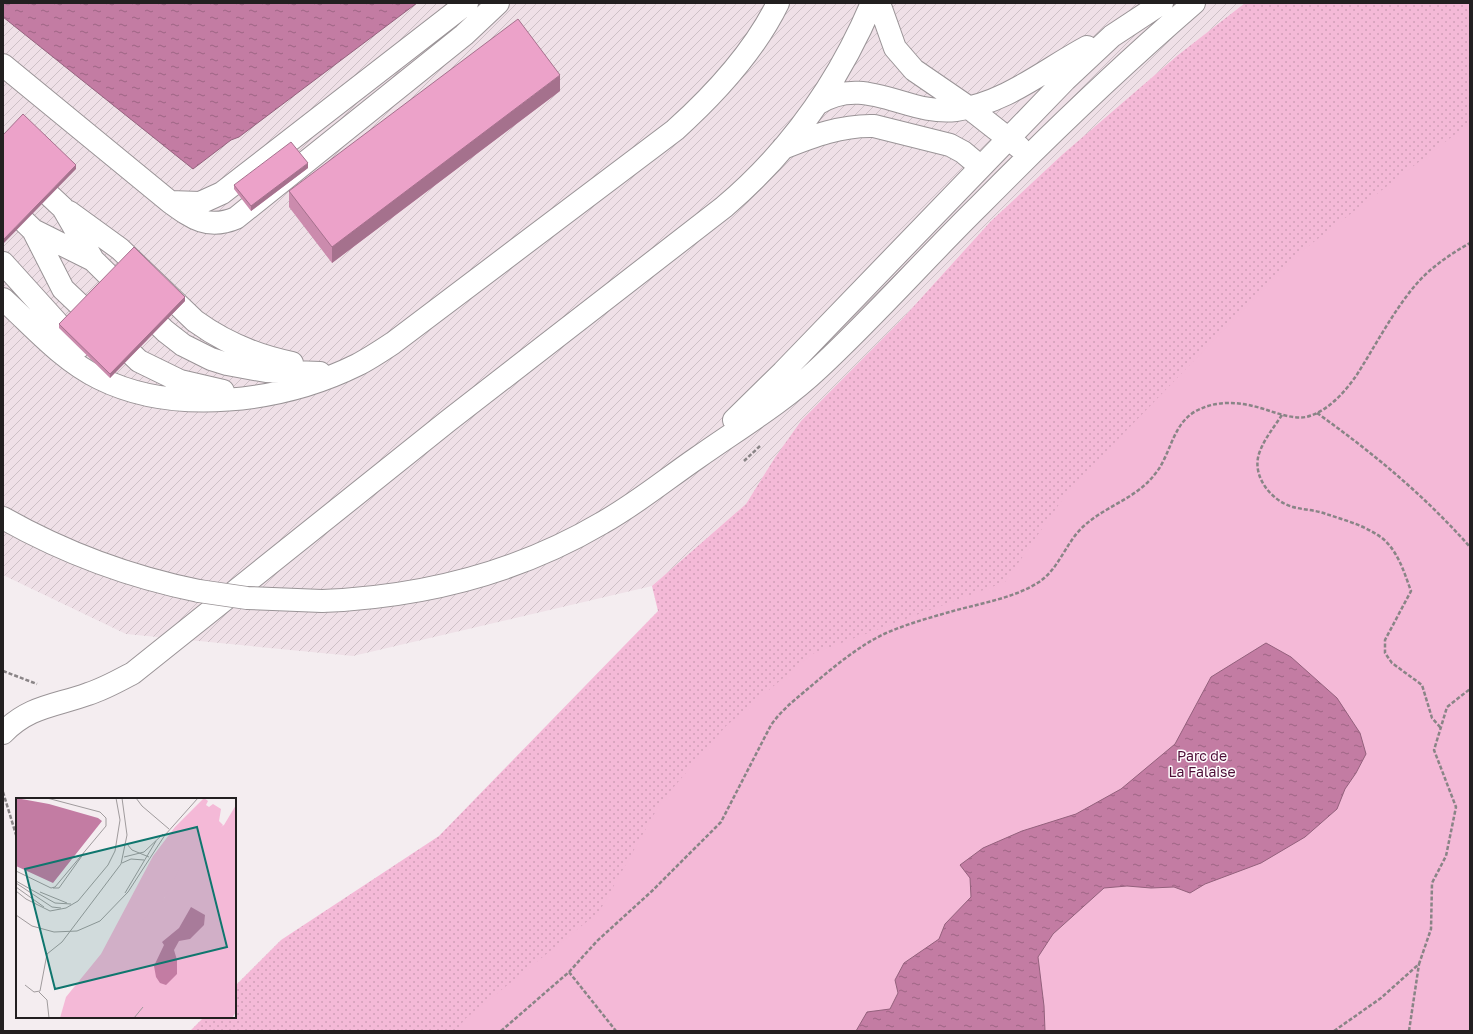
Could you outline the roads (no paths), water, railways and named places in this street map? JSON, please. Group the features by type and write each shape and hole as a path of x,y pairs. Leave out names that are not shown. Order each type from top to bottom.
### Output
{"street":[{"path":"170,202 200,203 222,193 467,3"},
{"path":"3,65 170,202 187,214 203,222 221,223 236,218 464,35 498,3"},
{"path":"3,299 72,361 98,378 115,386 152,396 187,401 247,398 303,386 340,373 357,365 392,343 675,130 700,107 743,58 762,31 778,3"},
{"path":"3,733 25,714 104,688 133,673 384,472 706,222 744,190 783,148 817,104 858,36 872,3"},
{"path":"879,3 891,38 902,57 924,78 968,107 1008,139 1030,154"},
{"path":"817,104 832,95 846,93 868,93 887,96 903,102 935,110 956,110 993,100 1021,87 1076,53 1112,36 1162,3"},
{"path":"3,518 54,544 103,565 149,580 200,591 254,599 322,601 410,593 470,579 517,563 559,546 602,524 644,497 694,460 772,407 819,369 1030,154 1092,94 1194,3"},
{"path":"694,460 783,372 1053,91 1112,36"},
{"path":"840,68 846,93 861,117 874,126"},
{"path":"783,148 830,131 862,126 874,126 950,145 983,149 1052,118 1092,94"},
{"path":"950,145 963,152 981,167"},
{"path":"3,152 63,208 120,249 195,321 236,345 267,356 340,373"},
{"path":"3,201 33,230 93,260"},
{"path":"63,208 93,260 164,331 184,345 227,364 266,371 340,373"},
{"path":"33,230 63,289 139,361 164,375 209,389 261,395"},
{"path":"5,266 63,289"},
{"path":"5,266 115,386"}],"water":[{"path":"3,3 417,3 239,137 231,140 193,169 3,17"},
{"path":"1266,643 1291,657 1337,698 1360,733 1366,754 1356,773 1345,789 1337,809 1305,837 1261,863 1205,884 1190,893 1174,887 1151,888 1127,886 1104,888 1053,934 1038,957 1044,1006 1045,1031 856,1031 867,1012 890,1009 898,993 895,980 904,963 939,939 945,924 971,897 970,878 960,865 983,848 1022,831 1076,814 1121,789 1175,744 1211,677"}],"park label":[{"name":"Parc de La Falaise","path":"1202,764"}]}
